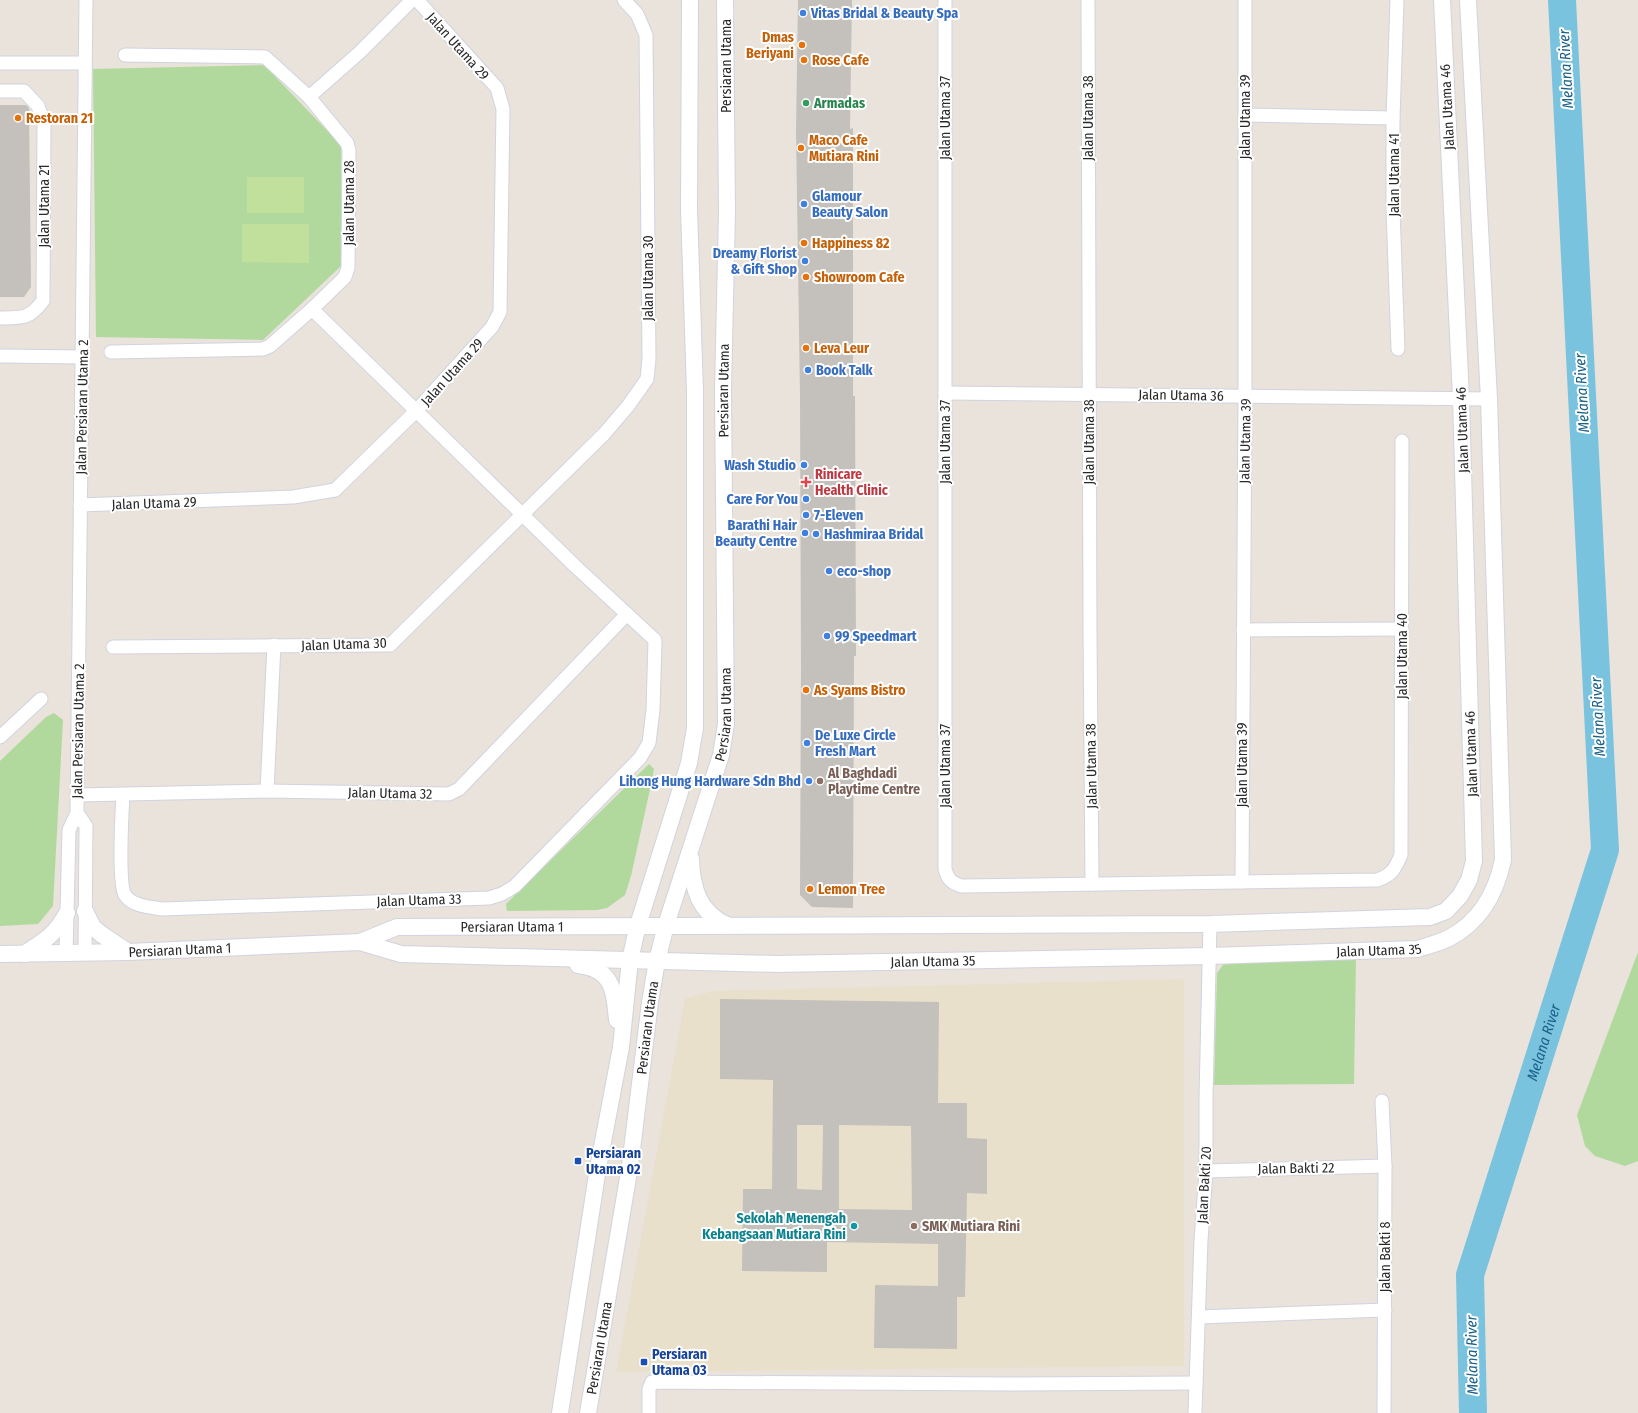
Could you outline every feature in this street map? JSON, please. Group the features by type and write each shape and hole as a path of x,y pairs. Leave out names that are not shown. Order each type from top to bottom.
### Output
{"street":[{"name":"Jalan Persiaran Utama 2","path":"66,953 69,830 77,813 78,795 86,0"},
{"path":"309,96 360,52 412,0"},
{"name":"Jalan Utama 29","path":"80,505 293,498 335,490 416,411 492,327 500,312 503,109 497,88 416,0"},
{"name":"Jalan Utama 30","path":"113,647 390,645 604,434 628,406 647,379 649,344 646,35 637,14 624,0"},
{"name":"Persiaran Utama","path":"560,1413 598,1168 621,1047 630,960 638,925 689,763 695,728 695,399 689,209 690,0"},
{"name":"Persiaran Utama","path":"588,1413 630,1166 650,1002 657,961 666,925 721,755 726,724 723,390 727,211 725,0"},
{"name":"Jalan Utama 37","path":"946,0 945,869 948,878 952,883 961,886 1092,884"},
{"name":"Jalan Utama 38","path":"1088,0 1092,884"},
{"name":"Jalan Utama 39","path":"1242,882 1245,396 1245,0"},
{"name":"Jalan Utama 41","path":"1397,0 1393,118 1393,210 1398,349"},
{"name":"Jalan Utama 46","path":"1442,0 1461,398 1474,861"},
{"name":"Jalan Utama 46","path":"1468,0 1489,399 1504,860"},
{"name":"Jalan Utama 28","path":"111,352 263,349 270,346 312,309 345,277 348,268 349,150 347,143 309,96 266,57 125,55"},
{"path":"0,62 85,63"},
{"name":"Jalan Utama 21","path":"0,91 24,91 38,106 44,123 44,301 34,313 20,318 0,318"},
{"path":"1245,115 1393,118"},
{"path":"312,309 522,515 628,614"},
{"path":"0,356 82,357"},
{"name":"Jalan Utama 36","path":"945,393 1489,399"},
{"name":"Jalan Utama 40","path":"1242,882 1377,880 1385,877 1394,870 1401,855 1402,441"},
{"name":"Jalan Utama 32","path":"78,795 267,791 449,794 460,790 628,614"},
{"name":"Jalan Utama 33","path":"123,795 121,877 124,894 135,903 147,907 162,909 481,898 502,894 515,886 640,758 649,743 653,710 655,640 628,614"},
{"path":"1243,630 1402,629"},
{"path":"267,791 274,646"},
{"path":"0,737 41,699"},
{"name":"Jalan Persiaran Utama 2","path":"77,813 86,826 85,953"},
{"path":"691,851 692,878 702,904 716,920 727,925"},
{"name":"Jalan Utama 35","path":"657,961 777,964 1209,956 1417,949 1449,938 1472,922 1485,907 1499,880 1504,860"},
{"name":"Jalan Utama 35","path":"666,925 1210,924 1430,917 1446,911 1460,896 1469,880 1474,861"},
{"path":"1092,884 1242,882"},
{"path":"86,911 93,926 97,930 128,952"},
{"path":"24,954 50,937 60,926 67,913"},
{"path":"1209,956 1210,924"},
{"name":"Persiaran Utama 1","path":"360,942 397,927 666,925"},
{"name":"Persiaran Utama 1","path":"0,954 128,952 360,942 401,954 657,961"},
{"name":"Jalan Bakti 20","path":"1195,1413 1201,1240 1206,1170 1209,956"},
{"path":"508,957 590,966 603,973 610,983 614,993 621,1047"},
{"name":"Jalan Bakti 8","path":"1382,1101 1385,1166 1384,1413"},
{"name":"Jalan Bakti 22","path":"1206,1170 1385,1166"},
{"path":"1199,1318 1385,1310"},
{"path":"649,1413 649,1389 652,1382 1009,1384 1196,1383"}],"shaded area":[{"name":"SMK Mutiara Rini","path":"1184,979 1184,1366 616,1372 685,999 713,991"}],"green space":[{"path":"264,65 341,145 341,266 263,340 96,337 93,69"},
{"path":"247,177 304,177 304,213 247,213"},
{"path":"242,224 309,224 309,263 242,262"},
{"path":"54,713 63,720 53,906 38,924 0,926 0,761 46,717"},
{"path":"649,764 654,769 652,780 631,876 625,895 607,908 597,910 507,911 506,904"},
{"path":"1638,952 1638,1161 1625,1166 1595,1156 1585,1146 1577,1115"},
{"path":"1356,958 1354,1084 1214,1085 1217,973 1223,965 1234,961"}],"building":[{"path":"798,0 852,0 850,129 853,128 853,396 855,396 856,656 854,656 853,908 812,907 800,895 800,396 796,131"},
{"path":"0,105 26,105 29,108 31,287 24,297 0,297"},
{"path":"720,999 939,1002 938,1103 967,1103 967,1138 987,1139 987,1194 967,1193 965,1297 957,1297 957,1349 874,1348 875,1285 938,1286 938,1244 827,1242 827,1272 742,1271 743,1189 772,1189 773,1080 720,1079","holes":["797,1125 823,1125 822,1190 797,1189","839,1125 911,1126 912,1210 839,1209"]}],"waterway":[{"name":"Melana River","path":"1473,1413 1470,1275 1605,850 1562,0"}],"place":[{"name":"Vitas Bridal & Beauty Spa","path":"803,13"},
{"name":"Dmas Beriyani","path":"802,45"},
{"name":"Rose Cafe","path":"804,60"},
{"name":"Armadas","path":"806,103"},
{"name":"Restoran 21","path":"18,118"},
{"name":"Maco Cafe Mutiara Rini","path":"801,148"},
{"name":"Glamour Beauty Salon","path":"804,204"},
{"name":"Happiness 82","path":"804,243"},
{"name":"Dreamy Florist & Gift Shop","path":"805,261"},
{"name":"Showroom Cafe","path":"806,277"},
{"name":"Leva Leur","path":"806,348"},
{"name":"Book Talk","path":"808,370"},
{"name":"Wash Studio","path":"804,465"},
{"name":"Rinicare Health Clinic","path":"806,482"},
{"name":"Care For You","path":"806,499"},
{"name":"7-Eleven","path":"806,515"},
{"name":"Barathi Hair Beauty Centre","path":"805,533"},
{"name":"Hashmiraa Bridal","path":"816,534"},
{"name":"eco-shop","path":"829,571"},
{"name":"99 Speedmart","path":"827,636"},
{"name":"As Syams Bistro","path":"806,690"},
{"name":"De Luxe Circle Fresh Mart","path":"807,743"},
{"name":"Lihong Hung Hardware Sdn Bhd","path":"809,781"},
{"name":"Al Baghdadi Playtime Centre","path":"820,781"},
{"name":"Lemon Tree","path":"810,889"},
{"name":"Persiaran Utama 02","path":"578,1161"},
{"name":"Sekolah Menengah Kebangsaan Mutiara Rini","path":"854,1226"},
{"name":"SMK Mutiara Rini","path":"914,1226"},
{"name":"Persiaran Utama 03","path":"644,1362"}]}
